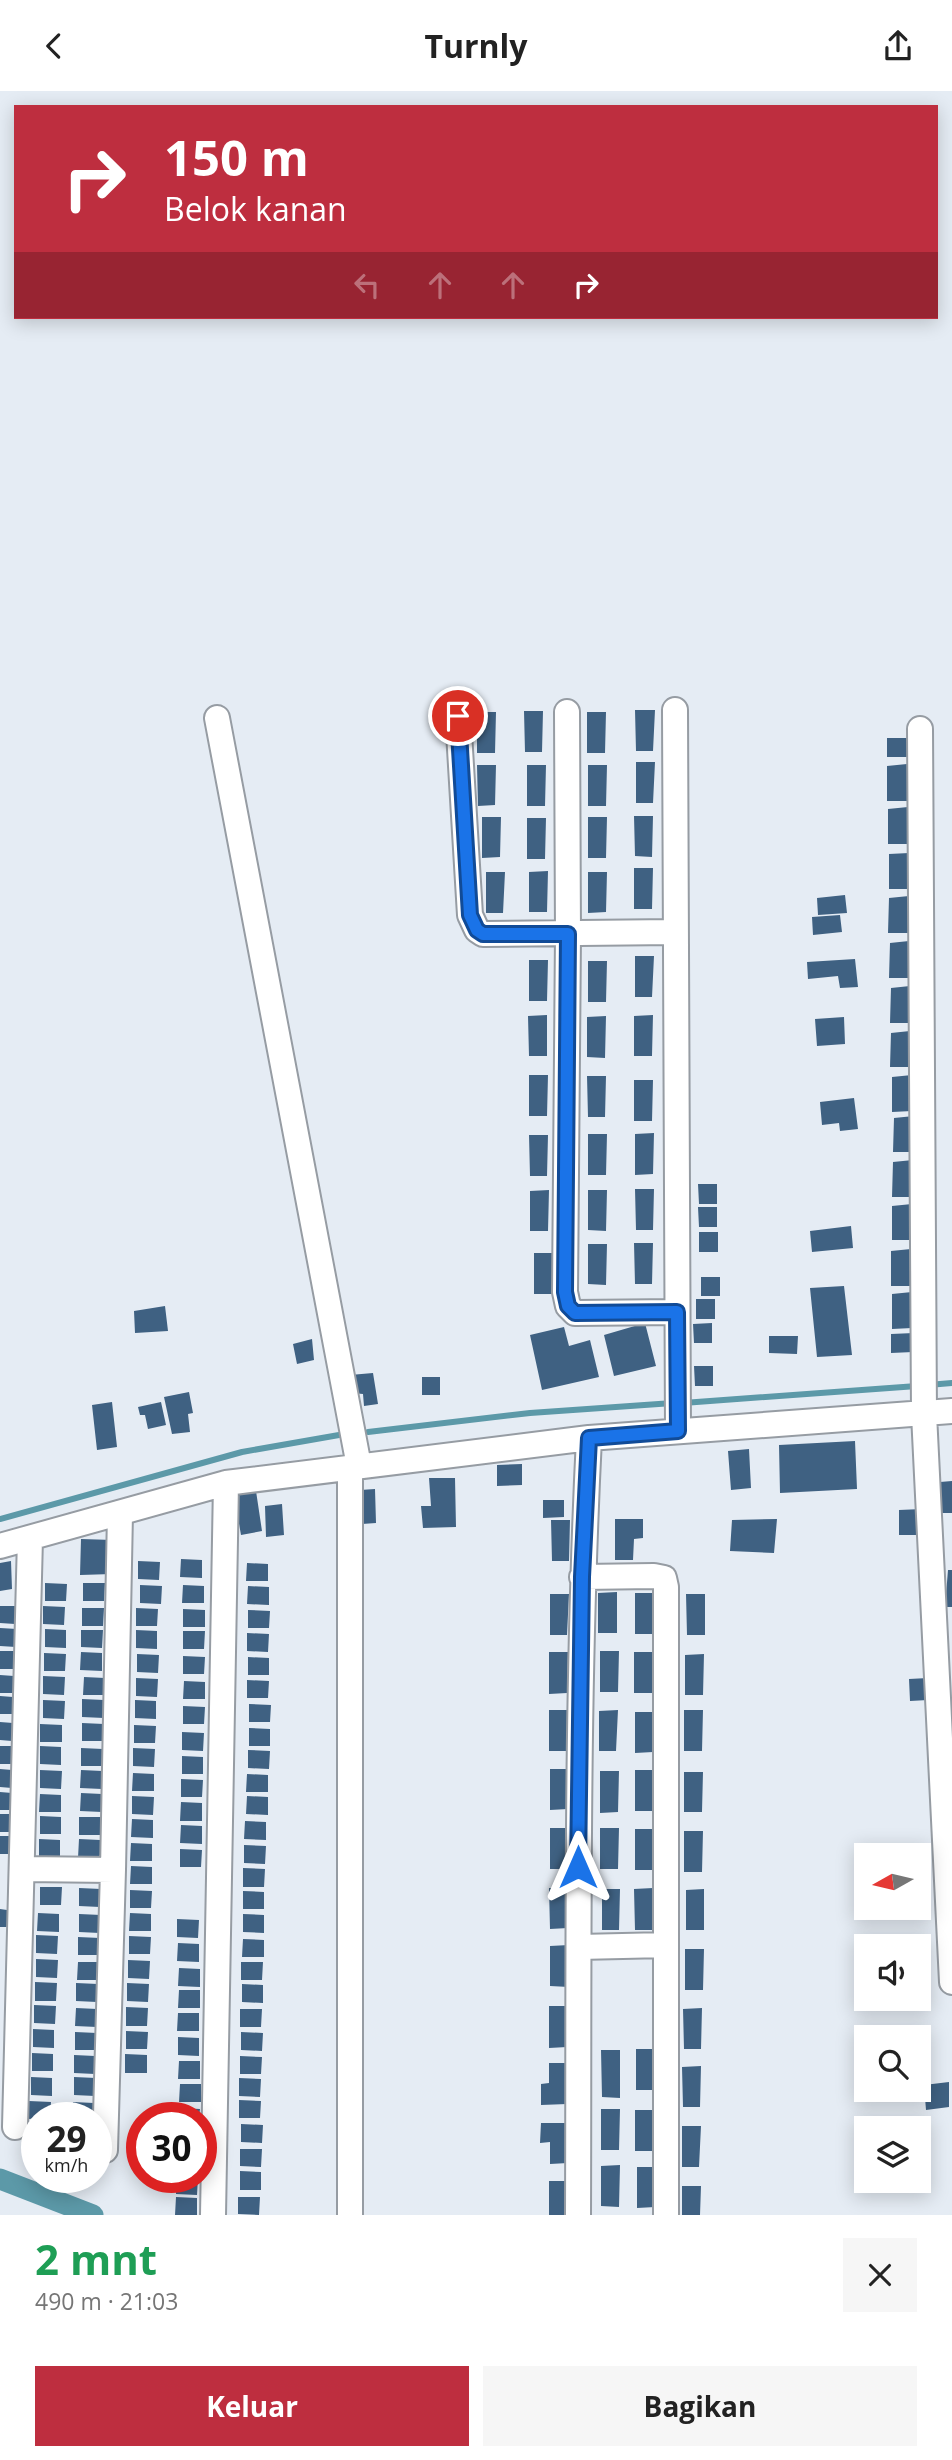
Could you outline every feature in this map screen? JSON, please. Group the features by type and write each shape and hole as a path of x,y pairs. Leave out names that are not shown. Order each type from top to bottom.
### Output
{"street":[{"path":"675,710 678,1425"},
{"path":"567,712 565,1278 568,1306 575,1313 677,1312"},
{"path":"458,716 470,915 477,930 483,934 674,932"},
{"path":"217,718 354,1467 350,2215"},
{"path":"920,729 924,1370 952,1982"},
{"path":"0,1546 226,1483 678,1425 925,1408 952,1411"},
{"path":"578,2215 578,1787 582,1577 589,1438"},
{"path":"213,2215 226,1483"},
{"path":"106,2102 120,1513"},
{"path":"15,2127 30,1538"},
{"path":"582,1577 664,1578 666,2215"},
{"path":"23,1869 113,1870"},
{"path":"579,1947 666,1945"}],"building":[{"path":"635,710 655,710 653,751 636,751"},
{"path":"524,711 543,711 542,752 525,752"},
{"path":"477,712 496,712 495,753 477,753"},
{"path":"587,712 606,712 605,753 587,753"},
{"path":"887,738 910,738 909,757 887,757"},
{"path":"636,762 655,762 653,803 636,803"},
{"path":"907,764 907,801 887,801 887,766"},
{"path":"477,765 496,765 495,805 478,806"},
{"path":"527,765 546,765 545,806 527,806"},
{"path":"588,765 607,765 606,806 588,806"},
{"path":"908,807 908,844 888,844 888,809"},
{"path":"634,816 653,816 652,857 635,856"},
{"path":"482,817 501,817 500,857 482,858"},
{"path":"588,817 607,817 606,858 588,858"},
{"path":"527,818 546,818 545,859 527,859"},
{"path":"909,853 909,889 889,889 889,854"},
{"path":"634,868 653,868 652,909 634,909"},
{"path":"548,871 547,912 529,912 529,872"},
{"path":"486,872 505,872 503,913 486,913"},
{"path":"588,872 607,872 606,912 588,913"},
{"path":"845,895 847,913 818,915 817,898"},
{"path":"909,896 908,933 888,933 889,898"},
{"path":"840,915 842,932 813,935 812,917"},
{"path":"909,941 909,978 889,978 890,943"},
{"path":"635,956 654,956 652,997 635,997"},
{"path":"855,959 858,987 840,988 838,976 808,979 807,962"},
{"path":"529,960 548,960 547,1001 529,1001"},
{"path":"588,961 607,961 606,1002 588,1002"},
{"path":"910,986 910,1023 890,1023 891,988"},
{"path":"547,1015 547,1056 529,1056 528,1016"},
{"path":"653,1015 652,1056 634,1056 634,1016"},
{"path":"606,1016 605,1058 587,1057 587,1017"},
{"path":"844,1017 845,1044 817,1046 815,1019"},
{"path":"910,1031 910,1067 890,1067 891,1033"},
{"path":"529,1075 548,1075 547,1116 529,1116"},
{"path":"912,1075 912,1111 892,1112 892,1077"},
{"path":"587,1076 606,1076 605,1117 588,1117"},
{"path":"634,1080 653,1080 652,1121 634,1121"},
{"path":"854,1098 858,1129 840,1131 839,1123 822,1125 820,1102"},
{"path":"914,1116 914,1152 893,1152 894,1118"},
{"path":"654,1133 653,1174 635,1175 635,1134"},
{"path":"588,1134 607,1134 606,1175 588,1175"},
{"path":"529,1135 548,1135 547,1176 530,1176"},
{"path":"913,1160 913,1197 892,1197 893,1162"},
{"path":"698,1184 717,1184 717,1204 699,1204"},
{"path":"635,1189 654,1189 653,1230 636,1230"},
{"path":"549,1190 548,1231 530,1231 530,1191"},
{"path":"588,1190 607,1190 606,1231 588,1230"},
{"path":"912,1204 912,1240 892,1240 892,1206"},
{"path":"698,1207 717,1207 717,1227 699,1227"},
{"path":"851,1226 853,1248 812,1252 810,1231"},
{"path":"699,1232 718,1232 718,1252 699,1252"},
{"path":"634,1243 653,1243 652,1284 635,1284"},
{"path":"588,1244 607,1244 606,1285 588,1284"},
{"path":"911,1249 911,1286 891,1286 891,1251"},
{"path":"534,1253 553,1253 552,1294 534,1294"},
{"path":"701,1277 720,1277 720,1296 701,1296"},
{"path":"844,1286 852,1355 817,1357 810,1288"},
{"path":"912,1292 912,1328 892,1329 892,1294"},
{"path":"696,1299 715,1299 715,1319 696,1319"},
{"path":"165,1306 168,1331 135,1333 134,1311"},
{"path":"645,1323 656,1366 614,1376 604,1335"},
{"path":"712,1323 712,1343 694,1343 693,1324"},
{"path":"564,1327 569,1346 590,1340 599,1377 542,1390 530,1335"},
{"path":"914,1333 913,1352 891,1353 891,1334"},
{"path":"769,1336 798,1336 797,1354 769,1353"},
{"path":"312,1339 314,1360 297,1364 293,1344"},
{"path":"694,1366 713,1366 713,1386 695,1386"},
{"path":"373,1373 378,1404 364,1406 363,1394 352,1393 350,1375"},
{"path":"422,1377 440,1377 440,1395 422,1395"},
{"path":"189,1392 193,1413 188,1414 190,1432 172,1434 164,1397"},
{"path":"112,1402 117,1447 97,1450 92,1405"},
{"path":"161,1402 166,1425 148,1429 145,1415 140,1415 138,1407"},
{"path":"855,1441 857,1489 780,1493 779,1445"},
{"path":"749,1449 751,1488 731,1490 728,1451"},
{"path":"522,1464 522,1485 497,1486 497,1465"},
{"path":"429,1478 455,1478 456,1527 423,1528 421,1506 431,1506"},
{"path":"952,1481 952,1513 941,1513 940,1482"},
{"path":"375,1489 376,1523 362,1524 360,1490"},
{"path":"256,1491 262,1531 241,1535 234,1495"},
{"path":"543,1500 564,1500 564,1517 543,1518"},
{"path":"282,1504 284,1535 266,1537 265,1506"},
{"path":"922,1509 922,1535 899,1535 899,1510"},
{"path":"615,1519 643,1519 643,1538 634,1539 633,1560 615,1560"},
{"path":"777,1519 774,1553 730,1551 732,1520"},
{"path":"551,1520 570,1520 569,1561 552,1561"},
{"path":"81,1539 113,1540 112,1574 80,1575"},
{"path":"181,1559 202,1560 202,1578 180,1577"},
{"path":"11,1561 12,1589 0,1591 0,1563"},
{"path":"138,1561 160,1562 159,1580 138,1579"},
{"path":"247,1563 268,1564 268,1581 246,1581"},
{"path":"948,1570 952,1570 952,1607 945,1607"},
{"path":"45,1583 67,1584 66,1601 45,1601"},
{"path":"83,1583 105,1583 104,1601 83,1601"},
{"path":"140,1585 162,1586 161,1604 140,1603"},
{"path":"183,1585 204,1586 204,1603 182,1603"},
{"path":"248,1586 269,1587 269,1605 247,1604"},
{"path":"617,1592 617,1633 598,1633 598,1593"},
{"path":"635,1593 654,1593 654,1634 635,1634"},
{"path":"550,1594 569,1594 567,1635 550,1635"},
{"path":"686,1594 705,1594 705,1635 687,1635"},
{"path":"0,1606 16,1606 15,1624 0,1623"},
{"path":"43,1606 65,1607 64,1625 43,1624"},
{"path":"82,1608 104,1608 103,1626 82,1626"},
{"path":"136,1608 158,1609 157,1626 136,1626"},
{"path":"183,1609 205,1610 205,1627 183,1627"},
{"path":"248,1610 270,1611 269,1628 248,1628"},
{"path":"0,1628 17,1629 16,1647 0,1646"},
{"path":"45,1629 66,1630 66,1648 45,1647"},
{"path":"81,1630 103,1630 102,1648 81,1647"},
{"path":"136,1630 157,1631 157,1649 136,1648"},
{"path":"183,1631 205,1631 204,1649 183,1649"},
{"path":"247,1633 269,1634 268,1652 247,1651"},
{"path":"0,1651 16,1651 15,1669 0,1669"},
{"path":"600,1651 619,1651 618,1692 600,1692"},
{"path":"81,1652 102,1653 102,1671 80,1670"},
{"path":"549,1652 568,1652 567,1693 549,1694"},
{"path":"634,1652 653,1652 652,1693 634,1693"},
{"path":"44,1653 66,1654 65,1671 44,1671"},
{"path":"137,1654 159,1655 158,1673 137,1672"},
{"path":"704,1654 703,1695 685,1695 685,1655"},
{"path":"183,1656 205,1657 204,1674 183,1674"},
{"path":"248,1657 269,1658 269,1675 248,1675"},
{"path":"0,1675 14,1676 14,1693 0,1693"},
{"path":"43,1676 65,1677 64,1695 43,1694"},
{"path":"84,1677 105,1678 105,1695 83,1695"},
{"path":"136,1678 158,1679 157,1697 136,1696"},
{"path":"928,1678 928,1700 910,1701 909,1679"},
{"path":"247,1680 269,1681 268,1698 247,1698"},
{"path":"184,1681 205,1682 205,1699 183,1699"},
{"path":"0,1696 13,1697 13,1714 0,1714"},
{"path":"82,1699 104,1700 104,1718 82,1717"},
{"path":"43,1700 65,1701 64,1719 43,1718"},
{"path":"135,1700 156,1701 156,1719 135,1718"},
{"path":"249,1704 271,1705 270,1722 249,1722"},
{"path":"183,1706 205,1707 204,1724 183,1724"},
{"path":"549,1710 568,1710 567,1751 549,1751"},
{"path":"618,1710 616,1751 599,1751 599,1711"},
{"path":"684,1710 703,1710 702,1751 684,1751"},
{"path":"635,1712 654,1712 653,1752 635,1753"},
{"path":"0,1722 13,1723 12,1741 0,1740"},
{"path":"82,1723 104,1724 103,1741 82,1741"},
{"path":"40,1724 62,1725 62,1742 40,1742"},
{"path":"134,1725 156,1726 155,1743 134,1743"},
{"path":"249,1728 270,1729 270,1746 249,1746"},
{"path":"182,1732 204,1733 203,1751 182,1750"},
{"path":"0,1746 12,1746 12,1764 0,1764"},
{"path":"40,1746 61,1747 61,1765 40,1764"},
{"path":"81,1748 103,1749 102,1766 81,1766"},
{"path":"133,1748 155,1749 154,1767 133,1766"},
{"path":"248,1750 270,1751 269,1769 248,1768"},
{"path":"182,1756 203,1757 203,1774 182,1774"},
{"path":"0,1769 12,1770 12,1788 0,1787"},
{"path":"550,1769 569,1769 568,1809 550,1810"},
{"path":"40,1770 62,1771 61,1789 40,1788"},
{"path":"81,1770 102,1771 102,1789 80,1788"},
{"path":"635,1770 654,1770 653,1811 635,1811"},
{"path":"600,1771 619,1771 618,1812 600,1813"},
{"path":"684,1772 703,1772 702,1812 684,1812"},
{"path":"133,1773 154,1774 154,1791 132,1791"},
{"path":"247,1774 268,1775 268,1792 246,1792"},
{"path":"181,1779 203,1780 202,1797 181,1797"},
{"path":"0,1792 12,1793 12,1810 0,1810"},
{"path":"81,1793 102,1794 102,1812 80,1811"},
{"path":"40,1794 61,1795 61,1812 39,1812"},
{"path":"132,1796 154,1797 153,1815 132,1814"},
{"path":"247,1796 268,1797 268,1815 246,1814"},
{"path":"181,1802 202,1803 202,1821 180,1821"},
{"path":"0,1814 12,1814 11,1832 0,1832"},
{"path":"40,1816 61,1817 61,1834 40,1834"},
{"path":"79,1817 101,1817 100,1835 79,1835"},
{"path":"132,1819 153,1820 153,1838 131,1837"},
{"path":"245,1821 266,1822 266,1840 244,1839"},
{"path":"181,1825 202,1826 202,1844 180,1843"},
{"path":"550,1828 569,1828 568,1869 550,1869"},
{"path":"600,1828 619,1828 618,1869 600,1869"},
{"path":"635,1829 654,1829 653,1870 635,1870"},
{"path":"684,1831 703,1831 702,1872 684,1872"},
{"path":"0,1836 11,1836 10,1854 0,1854"},
{"path":"39,1839 60,1840 60,1857 39,1857"},
{"path":"79,1839 100,1840 100,1858 78,1858"},
{"path":"131,1843 152,1844 152,1861 130,1861"},
{"path":"244,1845 266,1846 265,1864 244,1863"},
{"path":"180,1849 202,1850 201,1867 180,1867"},
{"path":"131,1866 152,1867 152,1884 130,1884"},
{"path":"243,1868 265,1869 264,1887 243,1887"},
{"path":"40,1887 62,1887 61,1905 40,1905"},
{"path":"79,1888 101,1889 100,1907 79,1906"},
{"path":"549,1888 568,1888 568,1928 550,1929"},
{"path":"653,1888 653,1930 635,1930 634,1889"},
{"path":"602,1889 620,1889 619,1930 602,1930"},
{"path":"704,1889 704,1930 686,1930 686,1890"},
{"path":"130,1890 152,1891 151,1908 130,1908"},
{"path":"243,1891 264,1892 264,1909 243,1909"},
{"path":"0,1909 7,1910 7,1927 0,1927"},
{"path":"38,1913 59,1914 59,1932 37,1931"},
{"path":"130,1913 151,1914 151,1931 129,1931"},
{"path":"79,1914 101,1915 100,1933 79,1932"},
{"path":"243,1914 264,1915 264,1933 243,1932"},
{"path":"177,1919 199,1920 198,1938 177,1937"},
{"path":"36,1935 58,1936 57,1954 36,1953"},
{"path":"129,1936 151,1937 150,1954 129,1954"},
{"path":"78,1937 100,1938 99,1955 78,1955"},
{"path":"243,1939 264,1940 264,1957 242,1957"},
{"path":"178,1943 199,1944 199,1962 177,1961"},
{"path":"569,1945 569,1987 550,1986 550,1946"},
{"path":"685,1949 704,1949 703,1990 685,1990"},
{"path":"36,1959 58,1960 57,1978 36,1977"},
{"path":"128,1960 150,1961 149,1979 128,1978"},
{"path":"78,1962 99,1962 99,1980 77,1980"},
{"path":"241,1962 263,1962 262,1980 241,1980"},
{"path":"179,1968 200,1969 200,1987 178,1986"},
{"path":"35,1982 57,1983 56,2001 35,2001"},
{"path":"76,1983 98,1984 97,2002 76,2001"},
{"path":"127,1983 149,1984 148,2002 127,2001"},
{"path":"242,1984 263,1985 263,2003 242,2002"},
{"path":"179,1990 200,1990 200,2008 178,2008"},
{"path":"34,2005 56,2006 55,2024 34,2023"},
{"path":"549,2006 568,2006 567,2047 549,2048"},
{"path":"126,2007 148,2008 147,2026 126,2026"},
{"path":"76,2008 97,2009 97,2027 75,2026"},
{"path":"702,2008 701,2049 684,2049 683,2009"},
{"path":"240,2009 262,2009 261,2027 240,2027"},
{"path":"178,2013 199,2013 199,2031 177,2031"},
{"path":"33,2029 54,2030 54,2048 33,2047"},
{"path":"126,2031 148,2032 147,2049 126,2049"},
{"path":"75,2032 97,2033 96,2050 75,2050"},
{"path":"241,2032 263,2033 262,2051 241,2050"},
{"path":"178,2037 199,2038 199,2056 178,2055"},
{"path":"636,2049 655,2049 653,2090 636,2090"},
{"path":"601,2050 620,2050 620,2098 602,2097"},
{"path":"32,2053 53,2054 53,2071 32,2071"},
{"path":"125,2054 147,2055 147,2073 125,2073"},
{"path":"74,2055 95,2056 95,2074 74,2073"},
{"path":"240,2056 262,2057 261,2074 240,2074"},
{"path":"179,2061 200,2061 200,2079 178,2079"},
{"path":"549,2063 568,2063 567,2104 541,2105 541,2084 549,2083"},
{"path":"701,2066 700,2107 683,2107 682,2067"},
{"path":"31,2077 52,2078 52,2096 31,2095"},
{"path":"74,2077 96,2078 95,2096 74,2095"},
{"path":"239,2078 261,2079 260,2097 239,2096"},
{"path":"949,2082 949,2107 926,2110 925,2102 931,2102 931,2084"},
{"path":"180,2084 201,2084 201,2102 179,2102"},
{"path":"239,2100 261,2101 260,2118 239,2118"},
{"path":"601,2109 620,2109 619,2150 601,2150"},
{"path":"635,2110 654,2110 653,2151 635,2151"},
{"path":"541,2123 569,2123 568,2163 550,2164 550,2142 540,2143"},
{"path":"241,2124 263,2125 262,2143 241,2142"},
{"path":"682,2126 701,2126 699,2167 682,2167"},
{"path":"240,2149 262,2149 261,2167 240,2166"},
{"path":"620,2165 619,2207 601,2206 601,2166"},
{"path":"637,2167 656,2167 655,2207 637,2208"},
{"path":"240,2171 261,2172 261,2190 240,2190"},
{"path":"549,2181 568,2181 567,2215 549,2215"},
{"path":"682,2186 701,2186 700,2215 682,2215"},
{"path":"176,2193 197,2193 197,2195"},
{"path":"176,2197 197,2198 197,2215 175,2215"},
{"path":"238,2197 260,2197 259,2215 238,2214"}],"waterway":[{"path":"928,1385 952,1383"},
{"path":"683,1403 917,1386"},
{"path":"368,1432 530,1413 673,1403"},
{"path":"0,1519 242,1452 339,1435"},
{"path":"0,2179 93,2215"}],"route":[{"path":"458,716 470,915 477,930 483,934 568,934 565,1292 568,1306 575,1313 677,1312 678,1431 589,1438 582,1577 578,1867"}]}
